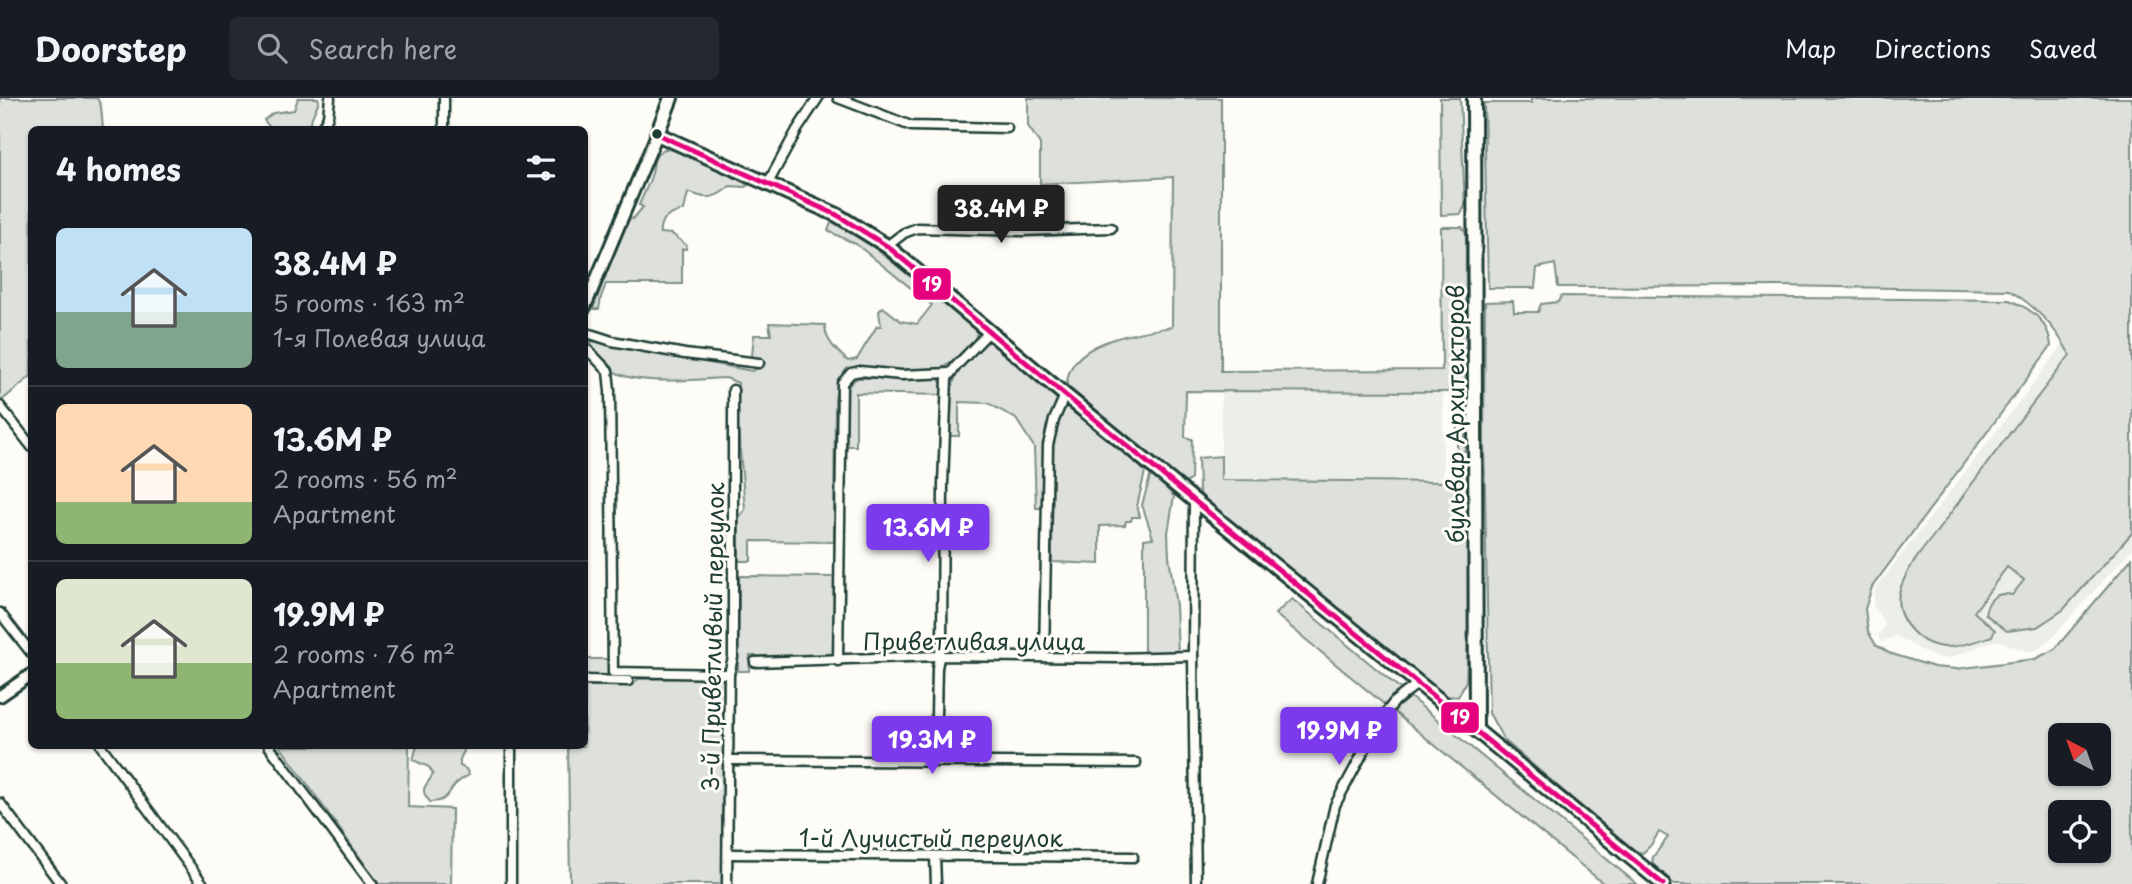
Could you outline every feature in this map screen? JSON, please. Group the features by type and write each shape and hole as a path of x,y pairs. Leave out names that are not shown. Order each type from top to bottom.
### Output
{"main road":[{"path":"671,98 657,134 837,215 887,246 1663,884"},
{"name":"бульвар Архитекторов","path":"1474,98 1476,730"}],"street":[{"path":"323,126 328,116 330,98"},
{"path":"444,98 444,126"},
{"path":"768,183 818,98"},
{"path":"838,98 911,125 1007,128"},
{"path":"588,299 657,134"},
{"path":"887,246 904,233 926,228 1023,231 1111,228"},
{"path":"934,761 939,656 942,643 947,378 990,331"},
{"path":"588,333 612,341 685,354 759,363"},
{"path":"588,350 608,371 611,391 613,672 729,674"},
{"path":"838,661 842,383 851,373 860,371 901,375 950,373"},
{"name":"3-й Приветливый переулок","path":"727,884 729,674 733,657 733,390"},
{"path":"1044,657 1048,445 1054,420 1065,395"},
{"path":"0,406 28,442"},
{"path":"1194,500 1196,884"},
{"path":"0,612 28,649"},
{"name":"Приветливая улица","path":"755,662 939,656 1193,656"},
{"path":"0,696 28,677"},
{"path":"588,680 628,681"},
{"path":"1317,884 1335,805 1388,709 1418,684"},
{"path":"103,749 203,884"},
{"path":"272,749 372,884"},
{"path":"511,749 511,884"},
{"path":"729,760 1136,763"},
{"path":"0,803 61,884"},
{"name":"1-й Лучистый переулок","path":"728,854 1133,858"},
{"path":"935,856 936,884"}],"shaded area":[{"path":"0,98 97,98 101,106 103,126 28,126 28,379 0,402"},
{"path":"298,98 318,98 308,126 269,126 264,120 273,113 294,110"},
{"path":"1028,98 1221,98 1221,371 1442,370 1441,227 1462,227 1466,233 1465,451 1457,452 1457,392 1186,391 1185,437 1192,439 1191,479 1186,483 1181,481 1067,386 1070,371 1078,358 1091,349 1124,336 1172,327 1173,177 1040,184 1040,144 1028,126"},
{"path":"1440,98 1460,98 1465,206 1461,214 1441,215"},
{"path":"1531,98 2132,98 2132,533 2063,610 2037,627 2007,631 1985,614 1994,597 2012,595 2024,580 2007,567 1974,612 1995,630 1992,636 1951,647 1941,647 1922,640 1908,627 1902,616 1899,598 1902,584 1922,550 2070,355 2058,335 2037,311 2009,290 1781,286 1558,287 1555,264 1537,268 1535,288 1488,288 1484,103 1531,103"},
{"path":"664,149 697,157 748,185 730,186 709,197 688,193 684,210 661,223 660,233 672,234 686,245 686,249 682,249 682,284 606,284 599,309 593,309 621,234 630,218 633,219 643,207 639,205 655,160"},
{"path":"832,220 860,236 977,333 962,355 938,369 848,371 844,374 838,384 835,400 834,542 751,541 751,561 739,561 739,519 745,509 737,415 738,383 726,378 666,381 620,375 610,369 588,344 593,341 752,371 758,368 752,355 754,335 771,335 769,323 825,325 829,341 848,361 857,359 877,326 881,326 879,311 883,307 901,321 917,324 932,305 856,244 828,231"},
{"path":"2132,255 2132,549 2050,640 2037,650 2026,651 1996,640 1947,659 1932,656 1896,636 1881,642 1878,636 1885,624 1873,606 1875,589"},
{"path":"1561,296 2009,300 2038,317 2047,329 2051,346 1872,587 1865,609 1868,632 1876,645 1889,653 1934,667 1956,669 2035,659 2055,649 2132,558 2132,884 1674,884 1652,863 1653,857 1668,837 1659,832 1643,853 1632,850 1504,740 1489,713 1484,436 1485,302 1513,301 1514,312 1538,312 1541,304 1558,302"},
{"path":"990,341 1059,399 1046,427 1043,508 1036,508 1034,447 1016,419 988,403 959,402 959,436 949,436 953,383 963,364 980,346"},
{"path":"937,377 943,385 943,395 856,393 856,446 844,446 844,398 851,383 858,378"},
{"path":"1221,391 1443,392 1443,481 1221,480"},
{"path":"1065,406 1135,460 1145,472 1137,506 1140,517 1132,517 1125,525 1100,526 1100,564 1052,562 1052,442"},
{"path":"1221,456 1221,480 1457,482 1457,465 1462,465 1467,476 1469,618 1466,681 1458,697 1443,696 1204,500 1199,491 1198,458"},
{"path":"1154,476 1174,496 1168,533 1178,655 1144,654 1144,539 1153,538 1142,505 1150,477"},
{"path":"739,576 835,577 835,654 826,658 750,656 749,671 738,671"},
{"path":"1292,599 1402,690 1385,705 1275,614"},
{"path":"588,659 610,659 609,675 588,676"},
{"path":"724,677 722,884 570,884 568,749 588,749 588,686 632,685 638,679"},
{"path":"1410,697 1637,884 1604,884 1393,711"},
{"path":"282,749 409,749 408,807 452,809 451,884 379,884"},
{"path":"416,749 463,749 460,766 466,769 469,775 455,785 445,798 430,802 424,790 433,774 429,767 413,760"}],"transit line":[{"name":"19","path":"657,134 837,215 887,246 1663,884"}]}
